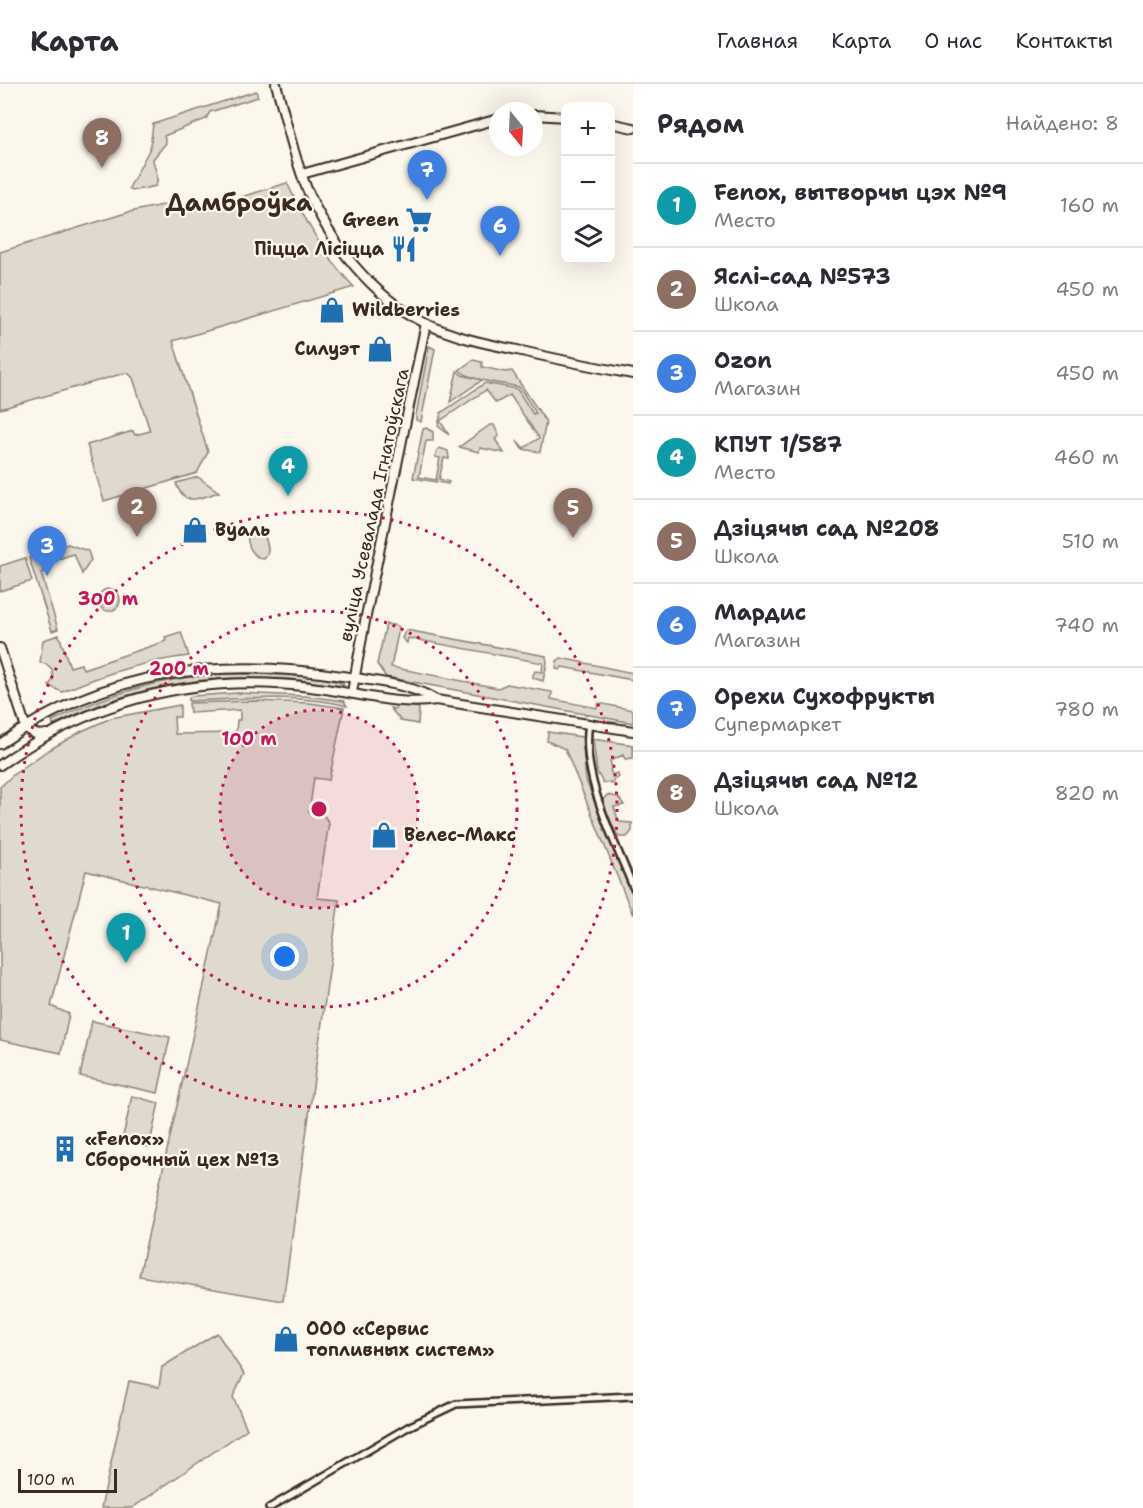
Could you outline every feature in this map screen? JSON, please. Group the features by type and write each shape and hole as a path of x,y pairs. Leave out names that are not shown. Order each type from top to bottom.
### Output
{"main road":[{"path":"276,84 302,174 326,225 354,266 389,298 426,323 494,346 633,374"},
{"path":"543,116 561,117"},
{"path":"302,174 489,122"},
{"path":"615,124 633,128"},
{"name":"вуліца Усевалада Ігнатоўскага","path":"352,692 374,573 426,323"},
{"path":"0,648 28,728 26,747"},
{"path":"0,744 42,719 112,688 143,679 215,668 289,669 354,678 415,689 436,700"},
{"path":"0,765 26,747 76,720 142,696 183,688 250,683 352,692 412,702 436,700 633,731"},
{"path":"21,712 42,719"},
{"path":"28,728 41,735 48,734"}],"street":[{"path":"589,723 586,744 595,791 633,887"},
{"path":"269,1508 408,1426 456,1404 633,1396"}],"shaded area":[{"path":"256,91 258,97 210,112 206,119 164,136 166,143 153,159 157,176 156,186 132,191 129,188 150,148 153,124"},
{"path":"287,183 325,250 354,287 173,341 208,452 197,473 104,501 87,445 133,431 135,435 150,431 133,378 125,373 0,409 0,252 129,212 177,202 199,210"},
{"path":"429,346 435,349 421,422 416,420 416,415"},
{"path":"473,360 482,362 482,367 505,372 512,371 546,422 540,452 522,449 517,441 524,448 539,438 510,395 496,403 486,390 440,421 449,435 438,426 441,413 485,383 517,389 533,414 536,413 519,387 480,380 459,370"},
{"path":"457,371 462,375 482,380 450,402"},
{"path":"490,425 494,425 499,436 495,439 504,453 480,448 479,452 459,447"},
{"path":"426,428 433,432 433,441 426,441 419,477 436,480 440,458 435,457 440,448 448,451 449,459 444,458 439,479 449,482 448,484 413,478 423,429"},
{"path":"198,477 219,492 193,499 183,496 176,483"},
{"path":"253,527 263,531 267,542 268,553 264,559 255,555 249,546 249,531"},
{"path":"68,544 88,551 91,560 82,574 74,554 42,564 45,572 41,573 58,629 52,631 29,558"},
{"path":"25,558 32,581 0,591 0,566"},
{"path":"109,589 117,592 120,600 117,608 109,611 101,608 98,600 101,592"},
{"path":"386,624 399,628 391,667 498,688 507,684 552,692 551,699 597,708 599,703 633,710 633,723 386,677 377,664"},
{"path":"406,630 546,656 547,663 543,681 533,678 533,675 535,671 542,672 543,663 408,638 407,643 402,638"},
{"path":"181,632 189,656 124,669 62,692 49,686 53,679 52,669 40,663 43,640 59,635 70,667 81,664 83,669 166,641 165,637"},
{"path":"561,658 633,673 633,680 562,667 560,670 556,669 557,661"},
{"path":"220,674 304,676 322,678 344,685 268,678 207,679 154,688 129,695 103,703 53,725 52,721 92,703 133,689 176,679"},
{"path":"238,693 306,696 344,701 347,706 329,702 289,699 189,701 189,697 192,696"},
{"path":"254,701 310,703 344,708 329,780 314,778 309,813 322,813 329,823 317,898 339,900 283,1301 139,1276 222,904 86,871 51,1006 69,1014 61,1053 0,1040 0,787 44,753 82,731 111,718 180,705 180,717 174,717 175,734 236,733 240,710 190,713 189,703"},
{"path":"399,704 419,708 418,724 401,721 390,708 395,709"},
{"path":"548,732 582,737 586,780 633,896 633,915 565,749 547,741"},
{"path":"593,739 633,745 633,758 625,759 623,755 610,761 612,775 617,773 619,777 613,780 614,783 603,783 597,772"},
{"path":"607,795 618,797 624,805 614,807 619,822 632,823 632,831 627,837 619,837 615,831 602,801"},
{"path":"92,1021 170,1037 158,1093 80,1076"},
{"path":"132,1096 159,1103 149,1147 122,1141"},
{"path":"217,1333 244,1374 233,1397 247,1429 132,1508 101,1508 129,1381 159,1387 162,1367"}],"place":[{"name":"Дзіцячы сад №12","path":"102,168"},
{"name":"Орехи Сухофрукты","path":"427,200"},
{"name":"Green","path":"419,220"},
{"name":"Піцца Лісіцца","path":"404,249"},
{"name":"Мардис","path":"500,256"},
{"name":"Wildberries","path":"332,310"},
{"name":"Силуэт","path":"380,349"},
{"name":"КПУТ 1/587","path":"288,496"},
{"name":"Вуаль","path":"195,530"},
{"name":"Яслі-сад №573","path":"137,537"},
{"name":"Дзіцячы сад №208","path":"573,538"},
{"name":"Ozon","path":"47,576"},
{"name":"Велес-Макс","path":"384,835"},
{"name":"Fenox, вытворчы цэх №9","path":"126,963"},
{"name":"«Fenox» Сборочный цех №13","path":"65,1149"},
{"name":"ООО «Сервис топливных систем»","path":"286,1339"}],"district":[{"name":"Дамброўка","path":"239,203"}]}
